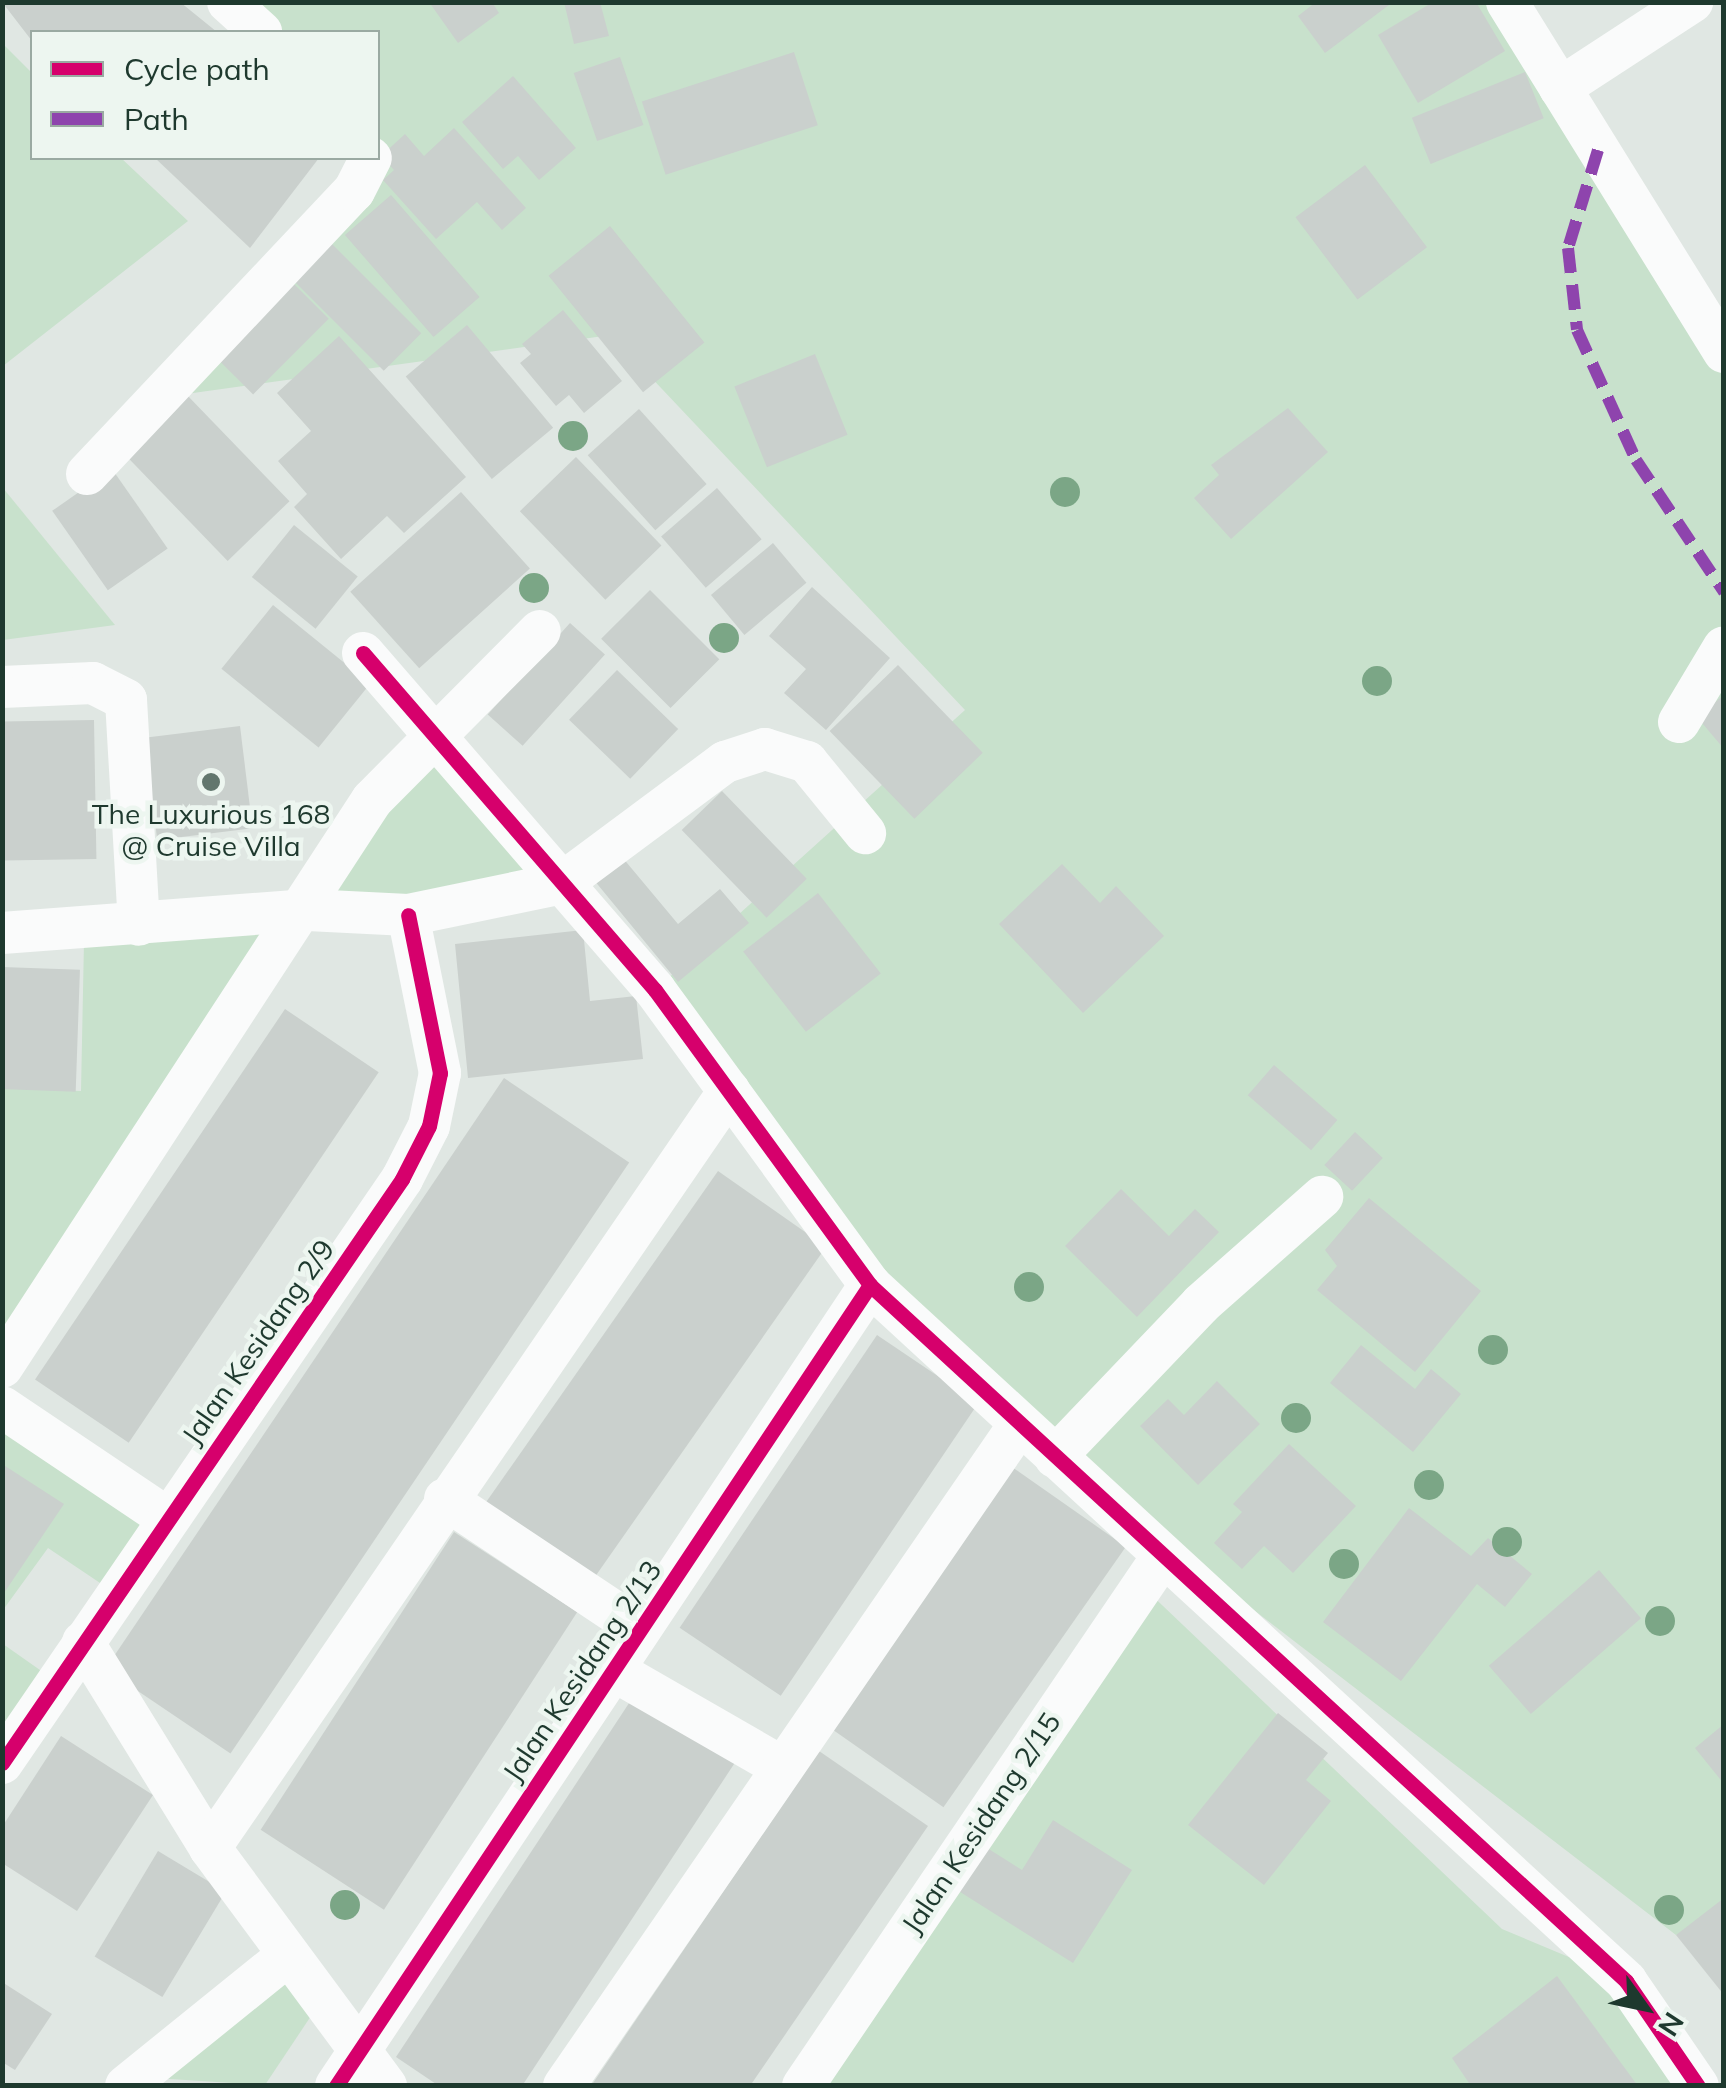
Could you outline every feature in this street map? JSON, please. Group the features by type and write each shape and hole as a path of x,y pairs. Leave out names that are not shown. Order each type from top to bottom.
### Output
{"street":[{"path":"1506,2 1724,352"},
{"path":"1560,88 1692,2"},
{"path":"87,474 354,192 370,160"},
{"path":"2,1367 308,910 372,800 540,631"},
{"path":"1679,722 1724,647"},
{"path":"362,652 441,734 729,1091 870,1285 1160,1560 1626,1981 1698,2086"},
{"path":"2,687 93,682 126,700 139,926"},
{"path":"2,933 139,926 308,910 408,915 562,883 725,762 765,749 807,762 865,833"},
{"name":"Jalan Kesidang 2/9","path":"2,1763 166,1517 402,1179 429,1126 440,1073 408,915"},
{"path":"210,1848 445,1499 729,1091"},
{"path":"1054,1457 1201,1304 1322,1197"},
{"name":"Jalan Kesidang 2/13","path":"359,2076 612,1670 870,1285"},
{"path":"2,1408 166,1517"},
{"path":"564,2086 778,1765 1019,1425"},
{"path":"445,1499 640,1628"},
{"name":"Jalan Kesidang 2/15","path":"803,2086 1160,1560"},
{"path":"83,1642 210,1848 287,1956 359,2076"},
{"path":"612,1670 778,1765"},
{"path":"126,2086 287,1956"}],"green space":[{"path":"228,3 1501,3 1723,365 1723,1918 1676,1935 1055,1457 870,1285 655,990 965,710 611,335 186,394 380,160 380,30 253,30"},
{"path":"3,44 30,71 30,160 123,160 188,221 3,366"},
{"path":"3,488 115,625 3,640"},
{"path":"441,734 560,880 308,910"},
{"path":"268,933 3,1337 3,1088 81,1091 84,941"},
{"path":"3,1407 166,1517 115,1593 48,1548 3,1610"},
{"path":"1142,1586 1502,1929 1626,1981 1698,2086 802,2086"},
{"path":"3,1644 57,1682 3,1763"},
{"path":"281,1974 313,2013 265,2085 154,2078"}],"building":[{"path":"2,2 180,2 215,30 30,30 30,38"},
{"path":"429,2 492,2 499,13 458,43"},
{"path":"564,2 600,2 609,36 574,44"},
{"path":"1316,2 1393,2 1325,53 1298,16"},
{"path":"1433,2 1476,2 1505,51 1418,103 1378,35"},
{"path":"794,52 818,125 666,175 642,101"},
{"path":"620,57 643,125 597,141 574,73"},
{"path":"1525,72 1544,118 1431,164 1412,118"},
{"path":"513,76 576,148 539,180 518,156 503,169 462,122"},
{"path":"454,128 526,208 502,230 477,202 436,239 383,180 394,170 381,156 405,134 424,156"},
{"path":"157,160 317,160 250,248"},
{"path":"1365,165 1427,247 1358,300 1296,217"},
{"path":"391,195 480,297 434,337 345,235"},
{"path":"610,226 704,343 643,392 549,276"},
{"path":"330,242 421,333 384,371 293,279"},
{"path":"292,282 329,319 253,394 216,358"},
{"path":"563,310 622,381 584,413 569,395 556,406 520,363 531,354 522,344"},
{"path":"467,325 553,428 492,479 406,376"},
{"path":"339,336 466,477 404,533 387,516 341,559 294,507 307,494 278,461 311,431 277,393"},
{"path":"815,354 848,435 767,467 734,387"},
{"path":"186,394 290,501 228,561 124,454"},
{"path":"1288,408 1328,452 1231,539 1194,498 1219,475 1211,465"},
{"path":"639,409 707,484 655,530 588,455"},
{"path":"576,457 661,545 605,600 520,511"},
{"path":"112,469 168,548 108,590 52,511"},
{"path":"717,488 762,539 706,588 661,537"},
{"path":"461,492 530,569 419,668 350,592"},
{"path":"294,525 358,577 316,629 252,577"},
{"path":"773,543 806,583 744,635 711,595"},
{"path":"812,587 890,658 826,730 784,693 806,669 769,636"},
{"path":"650,590 719,659 671,708 601,639"},
{"path":"273,605 370,684 319,747 221,669"},
{"path":"570,623 605,654 523,746 488,714"},
{"path":"898,665 983,753 914,819 830,731"},
{"path":"617,670 678,729 630,779 569,720"},
{"path":"1724,695 1724,749 1697,717"},
{"path":"94,720 96,859 4,861 2,722"},
{"path":"240,726 253,828 157,840 145,738"},
{"path":"722,791 807,879 766,918 682,830"},
{"path":"617,851 678,924 720,889 749,923 678,982 589,874"},
{"path":"1062,864 1100,903 1116,886 1164,936 1083,1013 999,924"},
{"path":"818,893 881,973 806,1032 743,951"},
{"path":"583,930 590,1001 636,996 643,1059 468,1078 455,944"},
{"path":"2,967 80,970 76,1092 2,1089"},
{"path":"285,1009 379,1072 129,1443 35,1380"},
{"path":"1274,1065 1337,1120 1311,1150 1248,1095"},
{"path":"504,1078 629,1162 230,1754 105,1669"},
{"path":"1355,1132 1383,1158 1352,1191 1324,1165"},
{"path":"718,1171 826,1247 593,1579 485,1504"},
{"path":"1121,1189 1169,1236 1195,1209 1219,1232 1137,1317 1065,1246"},
{"path":"1369,1198 1481,1291 1415,1372 1317,1290 1337,1266 1325,1250"},
{"path":"877,1335 978,1403 781,1696 680,1628"},
{"path":"1361,1345 1415,1389 1431,1369 1461,1394 1413,1452 1330,1383"},
{"path":"1217,1381 1260,1424 1198,1485 1140,1426 1168,1399 1184,1415"},
{"path":"1289,1444 1356,1506 1293,1573 1264,1546 1242,1569 1214,1543 1242,1512 1233,1504"},
{"path":"2,1464 64,1504 2,1596"},
{"path":"1012,1467 1126,1547 943,1807 830,1727"},
{"path":"1409,1508 1471,1556 1488,1538 1532,1574 1505,1607 1477,1584 1401,1681 1323,1622"},
{"path":"454,1532 577,1612 384,1910 261,1830"},
{"path":"1599,1570 1641,1618 1531,1714 1489,1666"},
{"path":"637,1691 738,1758 522,2086 439,2086 396,2057"},
{"path":"1278,1713 1328,1753 1306,1780 1331,1801 1264,1885 1188,1825"},
{"path":"1724,1724 1724,1784 1695,1748"},
{"path":"61,1736 153,1795 77,1911 2,1863 2,1827"},
{"path":"819,1751 928,1826 750,2086 591,2086"},
{"path":"1053,1820 1132,1870 1073,1963 957,1890 984,1846 1022,1870"},
{"path":"158,1851 226,1892 162,1997 95,1956"},
{"path":"1724,1898 1724,1995 1676,1935"},
{"path":"1557,1976 1638,2086 1471,2086 1452,2058"},
{"path":"2,1982 52,2014 15,2070 2,2062"}],"marked path":[{"path":"1598,150 1568,248 1577,330 1636,460 1724,592"}],"cycle path":[{"path":"363,653 655,990 870,1285 1626,1981 1698,2086"},
{"path":"2,1763 402,1179 429,1126 440,1073 408,915"},
{"path":"336,2086 870,1285"}],"place":[{"name":"The Luxurious 168 @ Cruise Villa","path":"211,782"}]}
